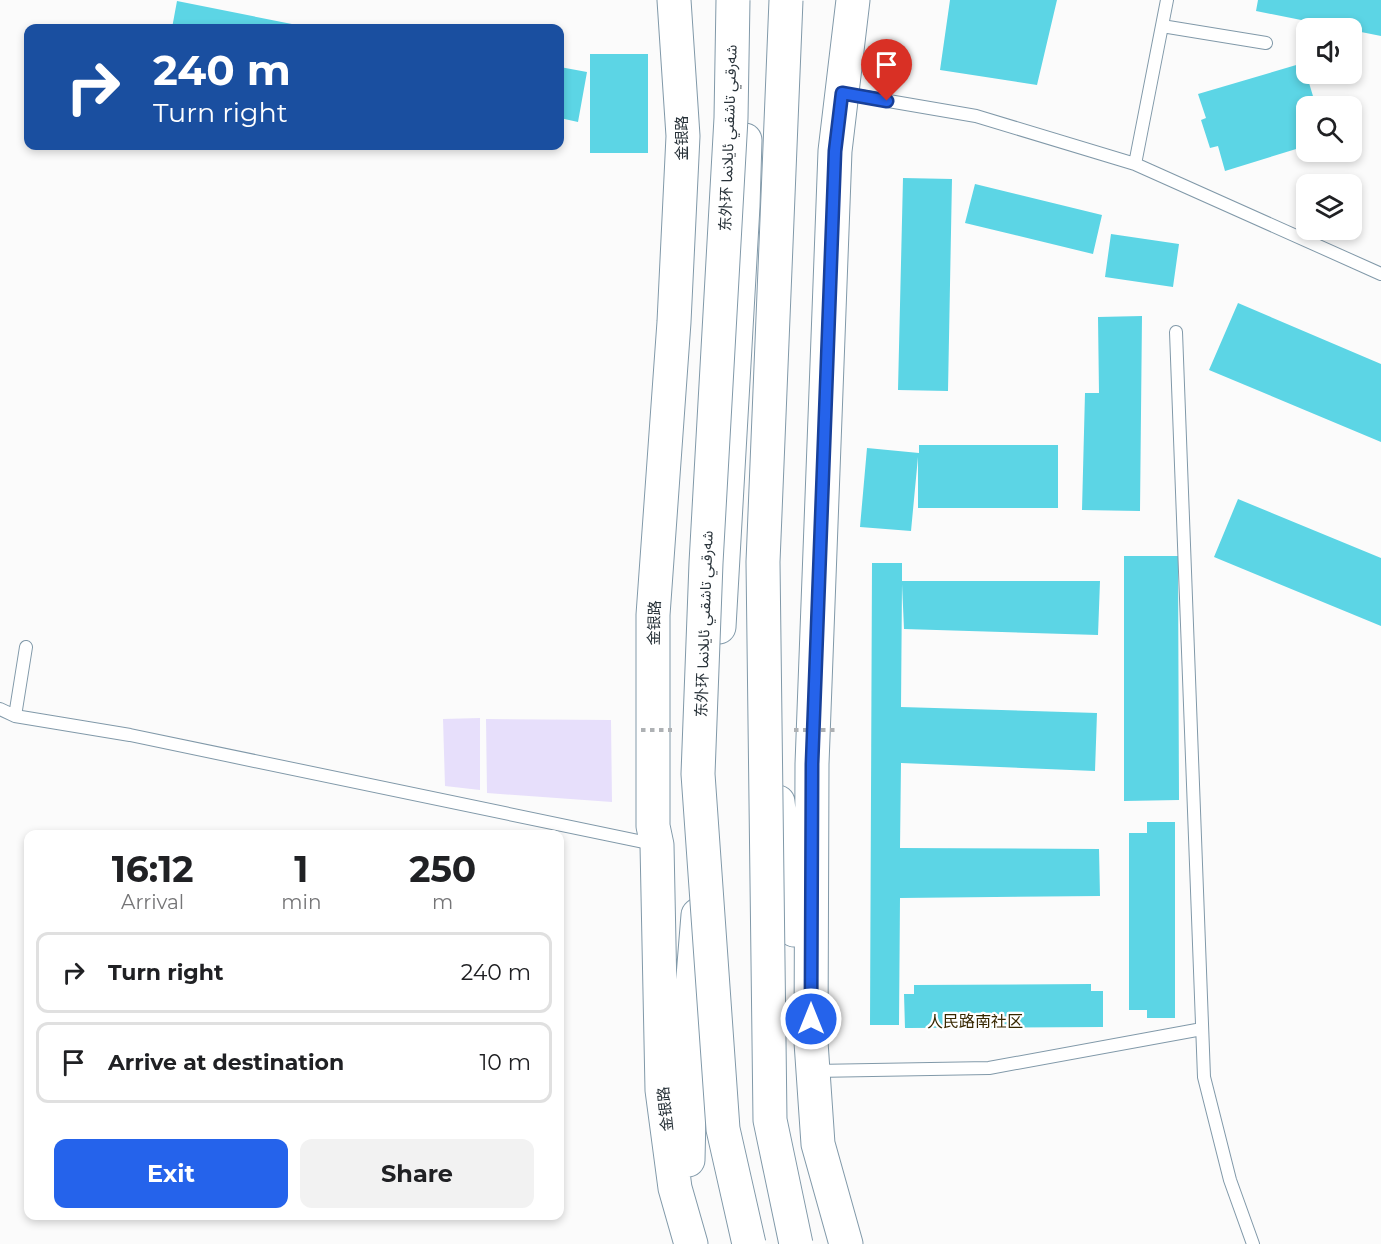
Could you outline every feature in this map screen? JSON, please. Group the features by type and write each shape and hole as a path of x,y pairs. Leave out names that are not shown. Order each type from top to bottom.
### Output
{"main road":[{"name":"金银路","path":"674,0 683,136 674,322 653,615 654,826 657,845 662,1090 675,1188 693,1244"},
{"name":"东外环 شەرقىي تاشقىي ئايلانما","path":"733,0 731,118 706,563 698,774 723,1129 749,1244"},
{"name":"金银路","path":"693,1244 687,1150 692,989 725,535 743,206 748,0"},
{"path":"771,0 765,264 771,630 778,805 813,1071"},
{"path":"786,0 763,562 770,1120 796,1244"},
{"path":"846,1244 818,1144 811,1042 812,752 835,151 853,0"}],"lane":[{"path":"1136,164 1167,0"},
{"path":"1162,26 1266,43"},
{"path":"842,93 976,116 1136,164 1381,274"},
{"path":"1176,332 1204,1077 1230,1180 1253,1244"},
{"path":"15,716 26,647"},
{"path":"0,709 15,716 130,735 657,845"},
{"path":"813,1071 989,1068 1202,1029"}],"shaded area":[{"path":"480,718 480,790 445,786 443,719"},
{"path":"486,719 611,720 612,802 487,793"}],"building":[{"path":"950,0 1057,0 1037,85 940,70"},
{"path":"1258,0 1381,0 1381,36 1362,32 1362,18 1296,19 1256,11"},
{"path":"177,1 292,24 173,24"},
{"path":"590,54 648,54 648,153 590,153"},
{"path":"1296,65 1296,84 1309,84 1313,96 1296,96 1296,149 1225,171 1218,146 1210,148 1201,120 1206,118 1198,94"},
{"path":"564,68 587,72 578,122 564,119"},
{"path":"903,178 952,179 948,391 898,390"},
{"path":"975,184 1102,215 1093,254 965,223"},
{"path":"1111,234 1179,244 1173,287 1105,277"},
{"path":"1238,303 1381,364 1381,442 1209,370"},
{"path":"1142,316 1140,511 1082,510 1085,393 1099,393 1098,317"},
{"path":"919,445 1058,445 1058,508 918,508 918,457 911,531 860,527 867,448 919,453"},
{"path":"1238,499 1381,558 1381,626 1214,557"},
{"path":"1124,556 1178,556 1179,800 1124,801"},
{"path":"872,563 902,563 902,581 1100,581 1098,635 904,629 902,584 901,707 1097,713 1095,771 901,763 900,848 1099,849 1100,896 900,898 899,1025 870,1025"},
{"path":"1147,822 1175,822 1175,1018 1147,1018 1147,1010 1129,1010 1129,833 1147,833"},
{"path":"1091,984 1091,991 1103,991 1103,1027 905,1028 904,994 914,994 914,985"}],"district":[{"name":"人民路南社区","path":"975,1021"}],"route":[{"path":"811,1019 812,764 835,151 842,93 887,101"}]}
